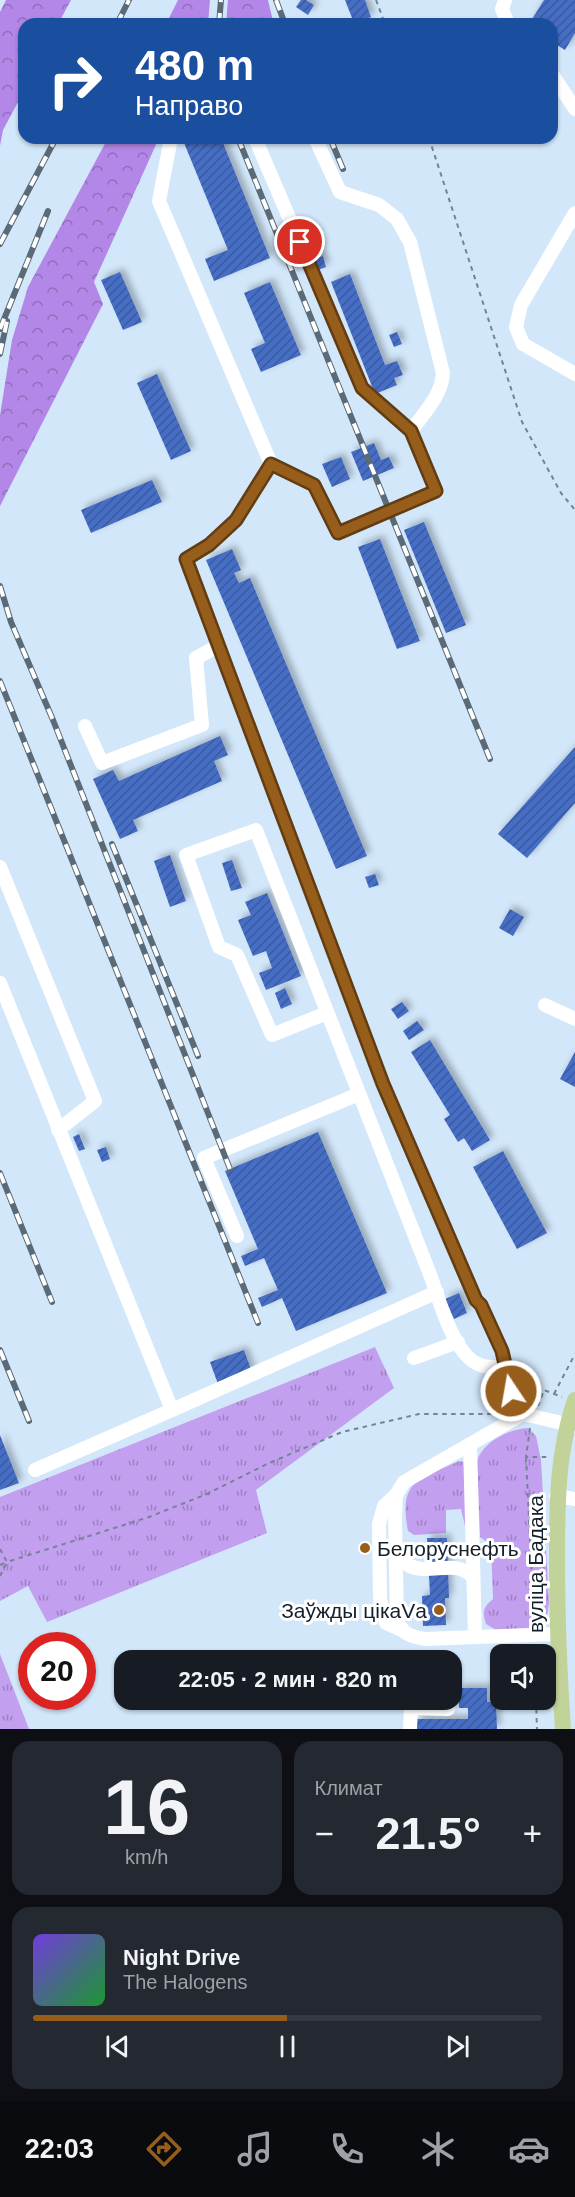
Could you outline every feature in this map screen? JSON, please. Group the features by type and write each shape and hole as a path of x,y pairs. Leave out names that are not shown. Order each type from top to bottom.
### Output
{"main road":[{"name":"вуліца Бадака","path":"562,1729 557,1634 556,1496 561,1457 571,1425 575,1401"}],"street":[{"path":"505,0 502,9 506,18"},
{"path":"558,83 575,109"},
{"path":"170,144 159,201 271,464 314,485 338,533 436,491 411,431 362,388 258,144"},
{"path":"318,144 340,192 379,205 397,219 410,242 443,374 442,384 437,394 411,431"},
{"path":"575,213 521,305 516,327 523,344 575,374"},
{"path":"271,464 236,520 209,545 186,559 383,1084 476,1300 481,1305 502,1351 511,1391 529,1415"},
{"path":"85,726 102,763 202,725 196,658 218,646"},
{"path":"327,1013 272,1035 237,955 219,947 186,855 256,830 446,1319 467,1356 478,1364 506,1368"},
{"path":"0,867 95,1101 58,1130"},
{"path":"0,984 172,1410"},
{"path":"545,1005 575,1019"},
{"path":"237,1236 204,1158 359,1094"},
{"path":"35,1470 436,1292"},
{"path":"414,1358 458,1342"},
{"path":"557,1634 425,1639 409,1636 386,1623 380,1599 379,1524 384,1506 396,1495 404,1482 470,1444 529,1415 571,1425"},
{"path":"470,1444 475,1637"},
{"path":"396,1495 397,1621 402,1630"},
{"path":"556,1496 575,1499"},
{"path":"396,1550 408,1564 419,1568 460,1568 467,1570 474,1577"},
{"path":"410,1729 411,1710"}],"path":[{"path":"376,0 383,18"},
{"path":"431,144 522,423 561,493 575,510"},
{"path":"554,1394 575,1354"},
{"path":"535,1635 526,1457 529,1415 544,1390 575,1401"},
{"path":"0,1565 149,1517 207,1494 267,1464 342,1432 418,1414 500,1414"},
{"path":"526,1457 561,1457"},
{"path":"0,1549 8,1562"},
{"path":"0,1576 8,1562"},
{"path":"536,1710 537,1729"}],"green space":[{"path":"6,0 71,0 61,18 18,18 18,102 3,130 0,146 0,12"},
{"path":"178,0 210,0 208,18 169,18"},
{"path":"228,0 268,0 272,18 226,18"},
{"path":"105,144 156,144 94,282 103,304 0,506 0,415 12,340 28,287"},
{"path":"375,1347 394,1388 256,1490 267,1533 47,1622 28,1586 0,1601 0,1497"},
{"path":"528,1428 536,1436 541,1460 549,1603 546,1622 538,1628 496,1630 486,1624 484,1616 485,1607 493,1599 491,1545 480,1537 477,1461 490,1442 512,1431"},
{"path":"459,1461 464,1462 467,1527 461,1509 446,1510 446,1533 414,1535 408,1531 406,1501 409,1491 433,1472"},
{"path":"0,1654 18,1701 18,1710 22,1710 29,1729 0,1729"}],"building":[{"path":"301,0 314,5 308,15 296,7"},
{"path":"345,0 365,0 371,17 352,18"},
{"path":"544,0 575,0 575,33 565,50 558,46 558,18 533,18"},
{"path":"184,144 223,144 270,258 214,281 205,259 228,250"},
{"path":"323,256 326,267 318,270 314,259"},
{"path":"120,272 142,322 123,330 101,280"},
{"path":"350,274 385,365 397,361 403,375 394,378 397,385 375,394 331,282"},
{"path":"270,282 301,355 261,372 251,349 265,343 244,293"},
{"path":"397,332 402,344 394,347 389,335"},
{"path":"157,374 191,451 171,460 137,383"},
{"path":"374,443 381,460 389,457 394,468 363,481 351,452"},
{"path":"341,457 350,479 332,487 322,464"},
{"path":"152,480 162,502 91,533 81,510"},
{"path":"424,522 466,625 446,633 404,530"},
{"path":"380,539 420,641 397,649 358,547"},
{"path":"232,549 241,570 234,573 239,583 250,578 367,856 336,869 206,560"},
{"path":"220,736 228,755 214,761 222,781 133,820 138,831 120,839 93,779 113,770 119,781"},
{"path":"575,747 575,803 527,858 498,834"},
{"path":"170,855 186,901 170,907 154,861"},
{"path":"232,860 242,888 231,891 222,863"},
{"path":"375,874 379,885 369,888 365,877"},
{"path":"267,893 301,976 266,990 259,973 272,968 266,951 253,956 238,920 251,915 245,902"},
{"path":"510,909 524,917 513,936 499,928"},
{"path":"285,988 292,1004 281,1009 275,993"},
{"path":"402,1002 409,1011 398,1019 391,1009"},
{"path":"417,1021 424,1030 409,1040 403,1031"},
{"path":"430,1040 490,1140 472,1151 464,1138 458,1142 444,1119 450,1115 411,1052"},
{"path":"575,1052 575,1087 560,1079"},
{"path":"318,1132 387,1293 296,1331 282,1298 262,1307 258,1298 278,1290 264,1258 245,1266 241,1256 258,1249 225,1171"},
{"path":"79,1134 85,1149 79,1151 73,1137"},
{"path":"106,1147 110,1159 102,1162 97,1150"},
{"path":"503,1151 547,1233 517,1249 473,1167"},
{"path":"459,1293 467,1313 454,1319 445,1299"},
{"path":"244,1350 252,1372 218,1384 210,1362"},
{"path":"0,1435 19,1483 0,1490"},
{"path":"427,1538 447,1538 449,1598 445,1598 446,1625 423,1626 422,1596 430,1595"},
{"path":"462,1688 487,1688 487,1702 490,1702 490,1710 496,1710 497,1729 417,1729 417,1719 468,1719 468,1708 462,1708"}],"railway":[{"path":"120,18 129,0"},
{"path":"220,18 221,0"},
{"path":"276,0 283,18"},
{"path":"0,244 53,144"},
{"path":"240,144 490,759"},
{"path":"333,144 343,169"},
{"path":"0,329 48,211"},
{"path":"0,354 7,321"},
{"path":"0,586 11,622 53,720 230,1169"},
{"path":"0,681 258,1323"},
{"path":"112,844 198,1056"},
{"path":"0,1173 52,1302"},
{"path":"0,1350 29,1421"}],"place":[{"name":"Белоруснефть","path":"365,1548"},
{"name":"Заўжды цікаVа","path":"439,1610"}],"route":[{"path":"300,242 362,388 411,431 436,491 338,533 314,485 271,464 236,520 209,545 186,559 383,1084 476,1300 481,1305 502,1351 511,1391"}]}
